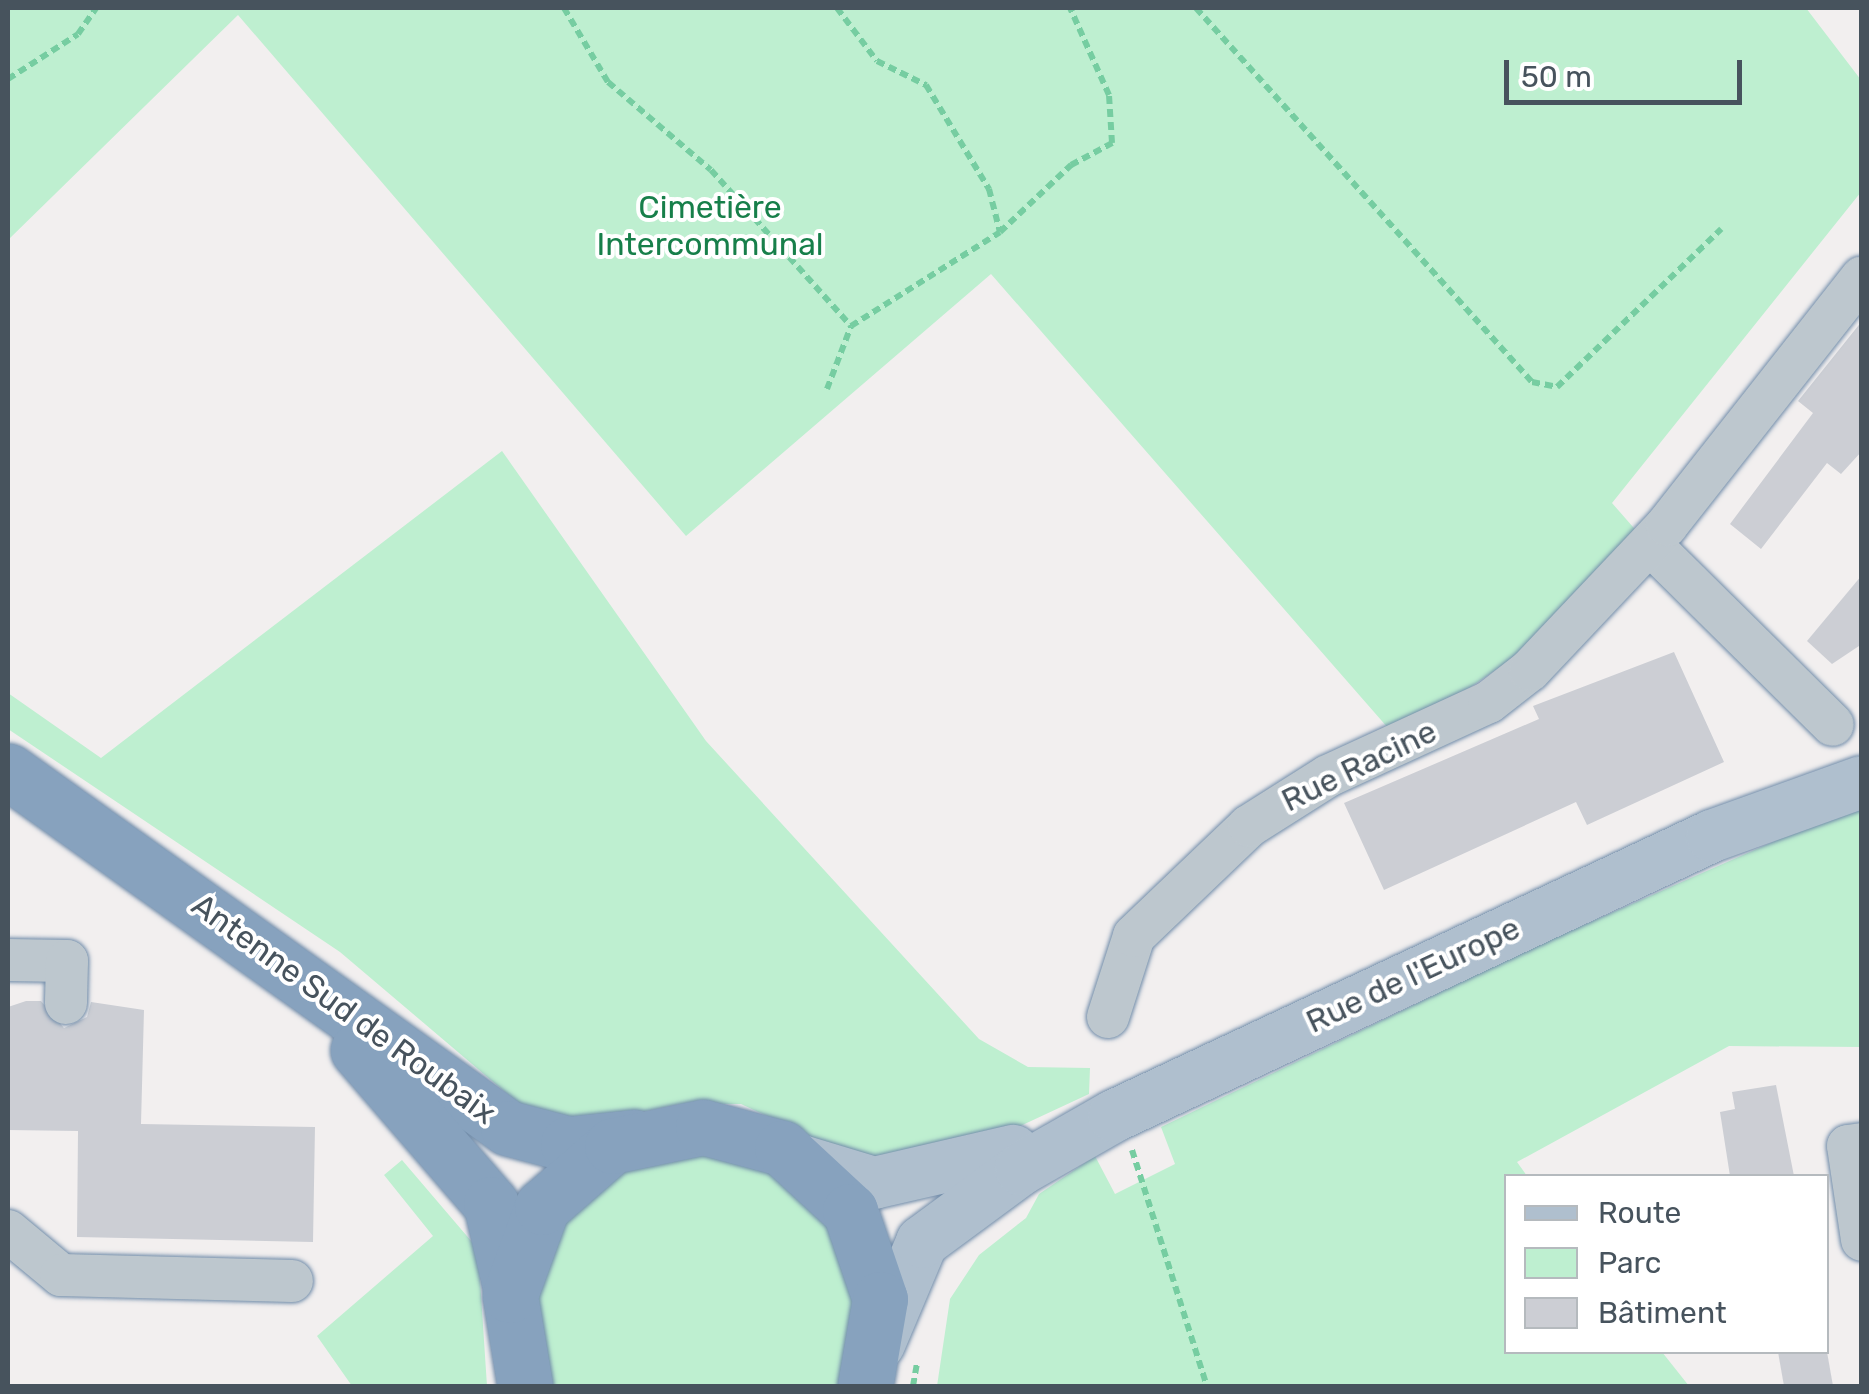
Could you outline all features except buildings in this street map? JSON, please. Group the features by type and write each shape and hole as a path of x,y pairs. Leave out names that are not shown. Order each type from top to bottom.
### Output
{"highway":[{"name":"Antenne Sud de Roubaix","path":"8,771 508,1128 568,1144 715,1128 801,1160"},
{"name":"Antenne Sud de Roubaix","path":"172,886 358,1050 447,1143 500,1224 518,1380"},
{"path":"510,1295 542,1207 583,1165 634,1137"},
{"path":"801,1160 836,1192 866,1242 880,1299 872,1372"}],"main road":[{"name":"Rue de l'Europe","path":"1712,836 1847,740"},
{"name":"Rue de l'Europe","path":"872,1372 910,1259 940,1223 1114,1116 1712,836 1862,782"},
{"name":"Rue de l'Europe","path":"801,1160 855,1181 912,1180 1114,1116"}],"street":[{"name":"Rue Racine","path":"1108,1017 1134,936 1249,826 1314,783 1489,702 1650,544 1862,277"},
{"path":"1650,544 1847,740"},
{"path":"8,960 67,961 66,1003"},
{"path":"1862,1144 1848,1146 1862,1240"},
{"path":"8,1231 60,1275 292,1281"}],"path":[{"path":"8,79 78,34 96,8"},
{"path":"564,8 608,82 711,170 850,326"},
{"path":"837,8 877,61 926,85 989,190 1000,232"},
{"path":"827,389 850,326 1000,232 1071,166 1112,143 1109,95 1070,8"},
{"path":"1196,8 1532,382 1557,388 1722,229"},
{"path":"1114,1116 1142,1170 1208,1386"}],"green space":[{"name":"Cimetière Intercommunal","path":"8,8 1806,8 1861,80 1861,192 1612,503 1640,535 1547,635 1437,710 1388,728 991,274 686,536 238,15 8,240"},
{"path":"502,451 706,741 979,1039 1028,1067 1090,1068 1089,1094 1005,1133 859,1159 741,1104 680,1104 589,1123 524,1108 340,952 8,729 8,693 101,758"},
{"path":"1861,803 1861,1047 1729,1046 1517,1162 1526,1174 1504,1174 1504,1354 1664,1354 1689,1386 937,1386 950,1299 979,1255 1026,1218 1039,1194 1095,1156 1115,1194 1175,1164 1161,1127 1536,946"},
{"path":"674,1150 758,1161 818,1203 858,1291 842,1386 550,1386 533,1326 547,1244 599,1180"},
{"path":"402,1160 478,1249 487,1386 352,1386 317,1336 433,1236 384,1175"}]}
